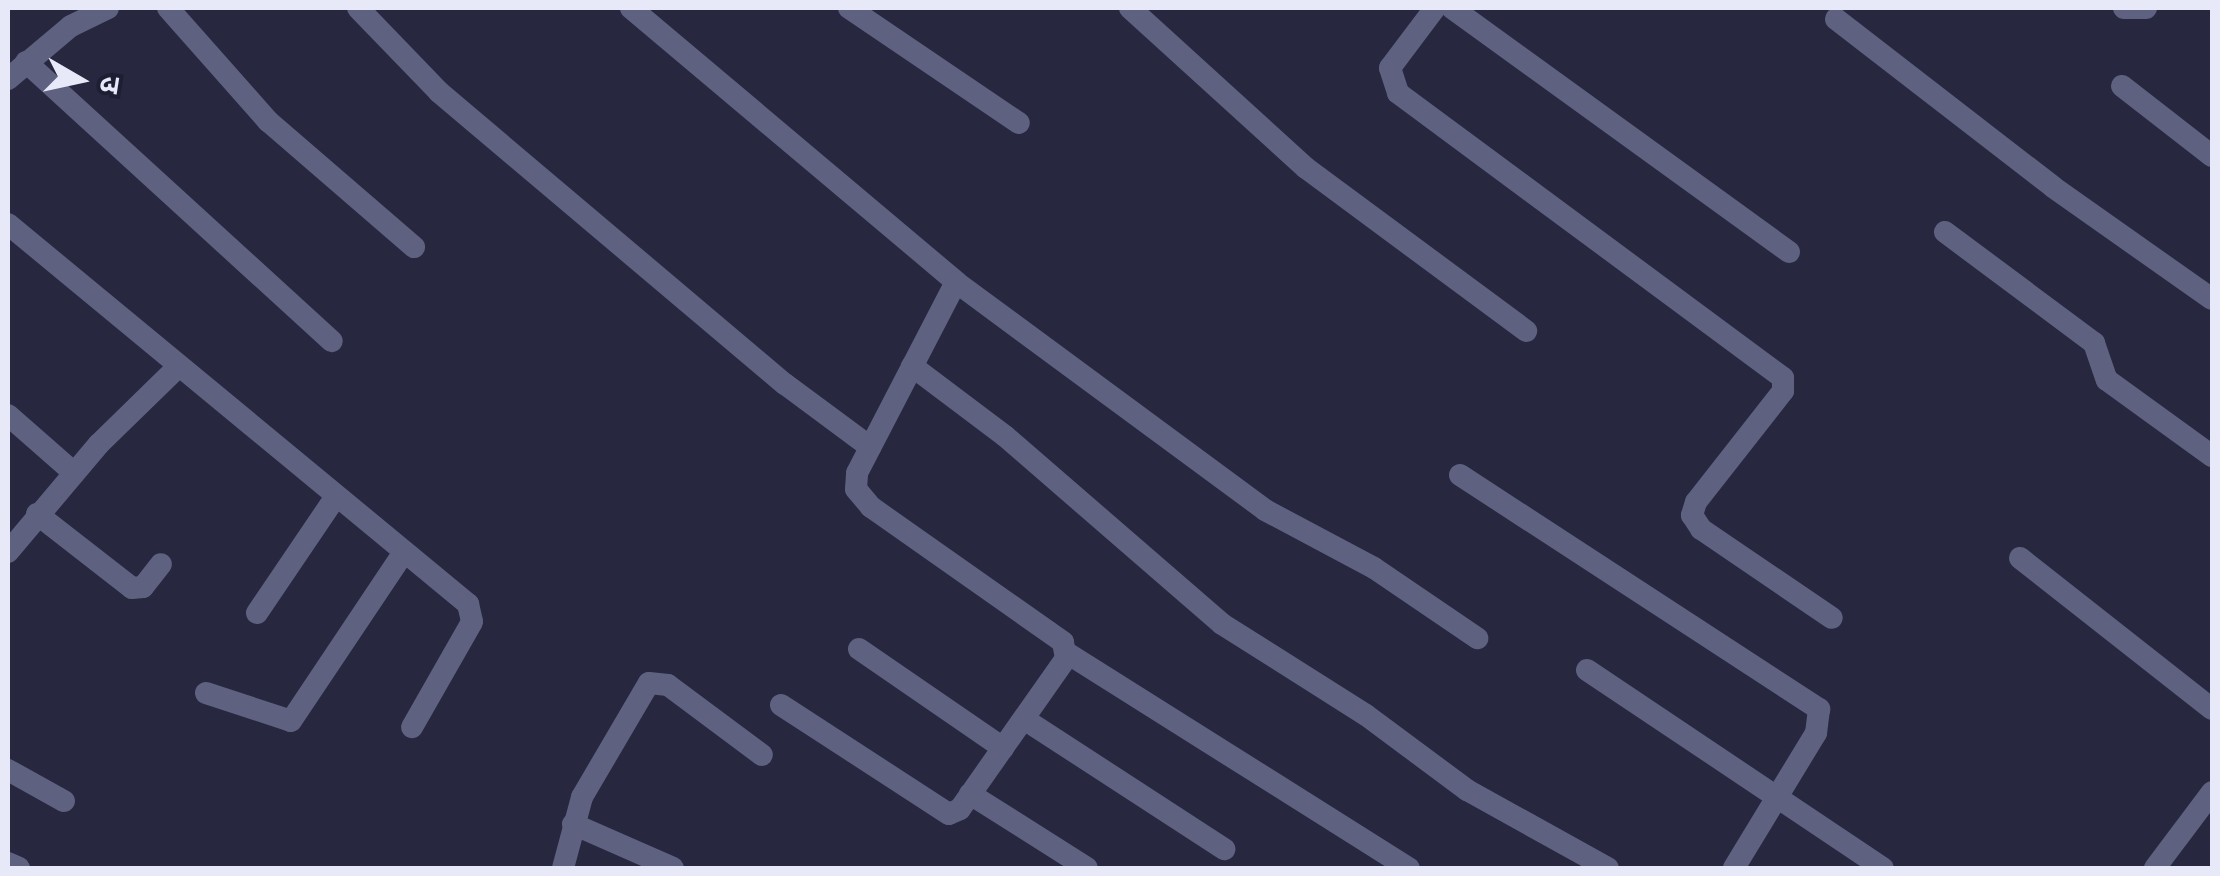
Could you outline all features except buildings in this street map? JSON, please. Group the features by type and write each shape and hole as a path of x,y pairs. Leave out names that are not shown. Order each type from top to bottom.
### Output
{"street":[{"path":"168,8 268,121 414,247"},
{"path":"358,8 439,92 784,384 870,447"},
{"path":"631,8 956,282 1265,510 1374,568 1477,638"},
{"path":"849,8 1019,123"},
{"path":"1130,8 1306,168 1526,331"},
{"path":"1434,8 1390,68 1398,93 1783,378 1783,391 1696,502 1692,515 1701,529 1832,618"},
{"path":"1452,8 1789,252"},
{"path":"2124,8 2146,8"},
{"path":"8,79 101,9"},
{"path":"1836,20 2053,187 2212,299"},
{"path":"26,62 332,341"},
{"path":"2122,86 2212,156"},
{"path":"8,224 473,613 412,727"},
{"path":"1945,232 2094,343 2103,376 2212,456"},
{"path":"956,282 855,482 870,507 1063,642 1067,653 1409,868"},
{"path":"912,366 1005,436 1222,624 1366,715 1467,790 1608,868"},
{"path":"12,536 177,368"},
{"path":"8,414 74,473"},
{"path":"1460,475 1814,704 1820,724 1734,868"},
{"path":"257,612 335,498"},
{"path":"37,514 132,588 143,587 161,564"},
{"path":"206,693 291,721 403,554"},
{"path":"2020,558 2212,709"},
{"path":"859,649 1003,748"},
{"path":"782,705 945,813 960,809 1067,653"},
{"path":"1587,670 1778,792 1883,868"},
{"path":"562,868 590,780 649,683 668,685 762,755"},
{"path":"1024,719 1224,850"},
{"path":"8,770 64,801"},
{"path":"2155,868 2212,792"},
{"path":"970,794 1087,868"},
{"path":"573,824 673,868"},
{"path":"8,863 19,868"}]}
